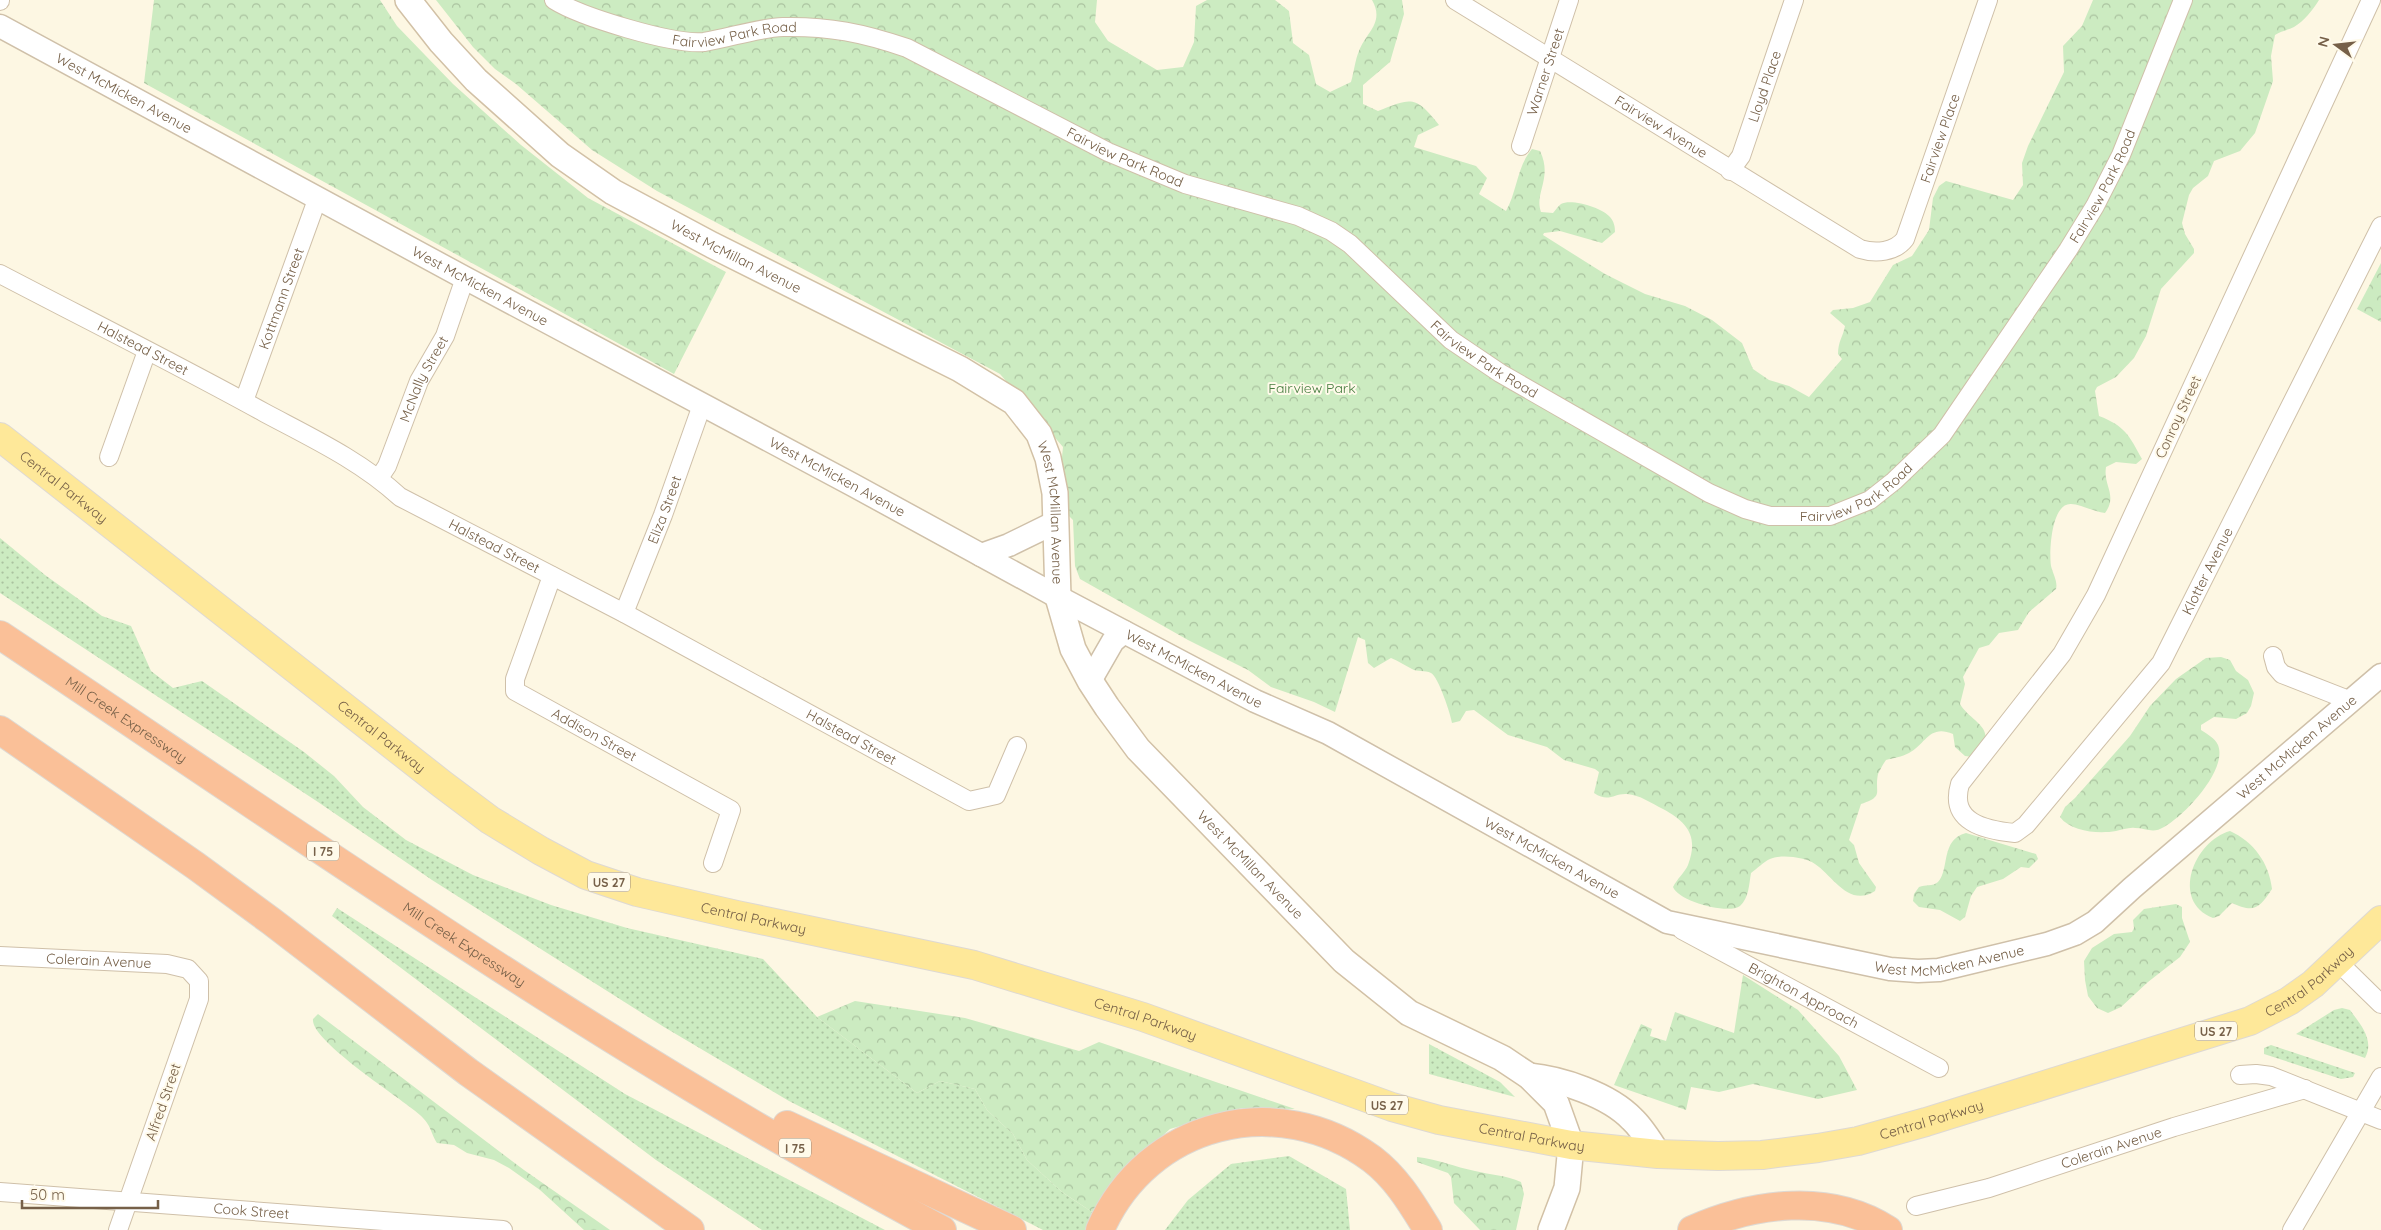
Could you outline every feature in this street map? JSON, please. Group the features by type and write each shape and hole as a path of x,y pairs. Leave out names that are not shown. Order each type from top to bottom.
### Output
{"highway":[{"name":"Mill Creek Expressway","path":"0,635 538,993 649,1062 888,1201 942,1230"},
{"path":"0,730 233,893 468,1072 690,1230"},
{"path":"649,1062 1012,1230"},
{"path":"468,1072 578,1164 662,1230"},
{"path":"1103,1223 1120,1193 1141,1170 1165,1150 1188,1139 1238,1123 1274,1121 1304,1126 1320,1132 1350,1145 1372,1159 1390,1175 1406,1194 1428,1230"},
{"path":"1692,1230 1749,1211 1802,1205 1842,1210 1863,1217 1888,1230"}],"main road":[{"name":"West McMillan Avenue","path":"408,0 441,42 483,86 560,155 613,192 960,369 1014,402 1039,434 1048,458 1055,493 1058,597 1073,649 1090,681 1138,749 1344,961 1409,1013 1502,1058 1529,1076 1556,1103 1571,1145"},
{"name":"Central Parkway","path":"0,437 490,820 541,851 586,875 637,892 737,916 974,965 1143,1017 1392,1107 1439,1120 1571,1145 1658,1154 1762,1155 1858,1141 1926,1122 2250,1021 2289,1001 2313,984 2381,920"},
{"path":"1529,1076 1555,1079 1611,1103 1632,1119 1658,1154"},
{"path":"1552,1230 1567,1188 1571,1145"}],"street":[{"name":"Fairview Park Road","path":"554,0 581,13 677,41 702,42 780,27 841,29 907,48 1108,152 1185,184 1298,216 1330,231 1350,244 1451,340 1500,373 1709,492 1745,510 1784,517 1830,516 1870,500 1894,481 1942,436 2068,250 2095,206 2121,155 2183,0"},
{"name":"Fairview Avenue","path":"1455,0 1860,249 1870,252"},
{"name":"Warner Street","path":"1522,146 1569,0"},
{"name":"Lloyd Place","path":"1730,170 1741,156 1794,0"},
{"name":"Fairview Place","path":"1870,252 1893,248 1900,245 1905,239 1988,0"},
{"name":"Conroy Street","path":"1961,814 1957,803 1960,784 2062,654 2096,595 2371,0"},
{"name":"West McMicken Avenue","path":"0,26 1058,597 1255,701 1328,733 1667,922 1890,969 1918,972 1959,967 2047,944 2075,934 2095,922 2381,675"},
{"name":"Kottmann Street","path":"244,401 318,197"},
{"name":"Klotter Avenue","path":"1961,814 1970,822 2001,832 2015,833 2026,825 2161,663 2381,226"},
{"name":"Halstead Street","path":"0,274 244,401 323,444 379,478 400,497 624,613 969,801 996,795 1017,746"},
{"name":"McNally Street","path":"379,478 387,466 419,381 445,336 465,278"},
{"path":"109,457 147,351"},
{"name":"Eliza Street","path":"624,613 663,515 702,405"},
{"path":"981,555 1008,545 1056,522"},
{"name":"Addison Street","path":"552,576 515,679 515,692 731,810 713,863"},
{"path":"1090,681 1113,641 1124,632"},
{"path":"2273,656 2276,667 2282,674 2350,700"},
{"name":"Brighton Approach","path":"1667,922 1939,1068"},
{"name":"Colerain Avenue","path":"0,956 167,964 188,969 194,974"},
{"path":"2338,962 2381,1004"},
{"name":"Alfred Street","path":"118,1230 199,999 199,981 194,974"},
{"path":"2240,1075 2256,1074 2271,1076 2381,1120"},
{"path":"2292,1230 2381,1077"},
{"name":"Colerain Avenue","path":"1916,1206 1989,1188 2174,1127 2305,1089"},
{"name":"Cook Street","path":"0,1192 503,1230"}],"green space":[{"path":"154,0 380,0 397,26 453,84 521,145 588,198 726,272 674,374 144,83"},
{"name":"Fairview Park","path":"436,0 1097,0 1095,22 1108,41 1157,70 1183,67 1194,42 1196,6 1207,0 1275,0 1289,11 1293,43 1309,55 1316,84 1330,92 1351,82 1356,58 1375,21 1375,8 1372,0 1402,0 1404,14 1390,62 1363,85 1363,104 1378,111 1406,102 1418,104 1424,108 1439,125 1418,135 1414,147 1476,166 1487,178 1479,194 1506,211 1513,196 1523,163 1532,149 1540,151 1545,169 1539,205 1541,212 1553,213 1561,204 1566,202 1579,203 1601,210 1610,217 1615,230 1602,243 1560,231 1544,233 1543,235 1605,274 1645,294 1685,306 1712,320 1742,343 1753,369 1769,380 1789,386 1809,397 1842,359 1838,354 1838,350 1845,326 1830,313 1833,310 1853,308 1870,302 1893,265 1912,256 1929,230 1933,198 1939,186 1946,181 2013,200 2023,185 2022,163 2028,146 2064,72 2063,46 2082,26 2093,0 2319,0 2298,25 2275,35 2271,56 2273,81 2255,133 2240,151 2214,161 2208,176 2193,188 2189,195 2182,223 2194,253 2161,289 2146,336 2134,358 2116,377 2097,387 2095,391 2099,416 2115,424 2125,432 2142,459 2136,464 2116,462 2106,467 2106,480 2110,501 2105,513 2071,504 2064,506 2059,511 2055,520 2050,551 2056,589 2029,612 2018,630 1999,633 1989,645 1979,648 1963,677 1965,684 1960,704 1982,727 1985,733 1985,740 1982,747 1973,757 1965,756 1955,747 1953,734 1938,731 1928,736 1909,753 1886,760 1878,774 1876,796 1861,804 1849,840 1854,845 1859,863 1876,887 1875,891 1857,896 1842,888 1822,869 1811,862 1799,858 1775,857 1767,860 1751,873 1748,891 1743,903 1734,908 1725,909 1693,902 1677,892 1673,887 1688,865 1692,846 1689,831 1679,819 1636,796 1622,794 1608,797 1599,796 1594,793 1599,772 1595,769 1564,760 1547,747 1508,735 1474,710 1466,711 1460,721 1452,723 1447,704 1431,673 1414,670 1391,658 1374,668 1368,663 1365,640 1358,637 1335,712 1314,702 1271,687 1248,670 1188,640 1080,579 1075,566 1073,520 1067,514 1061,467 1063,447 1000,374 657,191 592,150 516,84 495,69 473,47"},
{"path":"2381,263 2381,322 2357,309"},
{"path":"0,538 45,575 102,616 131,626 151,671 173,688 202,681 304,752 334,776 363,807 406,840 473,875 551,905 627,928 763,959 817,1017 917,1093 940,1081 975,1089 987,1110 1013,1134 1027,1160 1062,1192 1092,1212 1085,1230 1043,1230 789,1101 664,1027 432,880 318,802 0,593"},
{"path":"2221,657 2230,660 2236,671 2248,680 2254,693 2247,713 2236,719 2214,717 2201,725 2201,730 2211,736 2217,743 2219,755 2217,767 2211,779 2193,803 2164,827 2156,830 2128,828 2109,832 2094,832 2078,829 2065,822 2060,817 2065,807 2130,736 2150,706 2176,679 2206,658"},
{"path":"2230,831 2246,841 2259,854 2268,871 2272,889 2263,901 2255,907 2246,908 2232,903 2219,916 2213,918 2200,910 2192,899 2190,886 2192,872 2197,858 2206,846 2217,837"},
{"path":"1966,833 2036,854 2038,859 2029,868 2021,867 2003,879 1977,887 1971,896 1965,917 1960,921 1940,910 1919,907 1913,901 1914,894 1919,887 1938,882 1942,876 1952,842"},
{"path":"2176,904 2182,907 2182,918 2190,942 2180,957 2148,982 2121,1007 2108,1013 2097,1008 2088,996 2085,980 2084,961 2092,948 2114,934 2132,932 2134,928 2133,920 2144,909"},
{"path":"337,908 625,1094 885,1230 762,1230 656,1160 332,916"},
{"path":"1743,975 1798,1010 1839,1056 1857,1090 1818,1099 1753,1084 1719,1092 1691,1087 1686,1110 1614,1085 1641,1024 1652,1029 1650,1036 1666,1041 1675,1012 1734,1033"},
{"path":"855,1001 965,1018 1079,1051 1099,1042 1295,1109 1242,1108 1170,1129 1121,1173 1092,1212 1062,1192 1027,1160 1013,1134 987,1110 975,1089 940,1081 917,1093 817,1017"},
{"path":"2342,1008 2350,1010 2365,1032 2368,1051 2365,1058 2296,1034 2334,1010"},
{"path":"318,1014 524,1170 610,1230 584,1230 540,1190 509,1168 494,1160 467,1153 454,1145 437,1143 429,1126 420,1115 358,1069 326,1041 316,1029 313,1019"},
{"path":"1429,1044 1500,1082 1515,1097 1429,1074"},
{"path":"2271,1045 2355,1073 2353,1077 2341,1079 2264,1054 2264,1048"},
{"path":"1289,1156 1346,1189 1350,1230 1165,1230 1188,1200 1231,1164"},
{"path":"1417,1157 1504,1176 1521,1182 1524,1194 1516,1230 1480,1230 1454,1203 1451,1177 1448,1173 1417,1162"}]}
